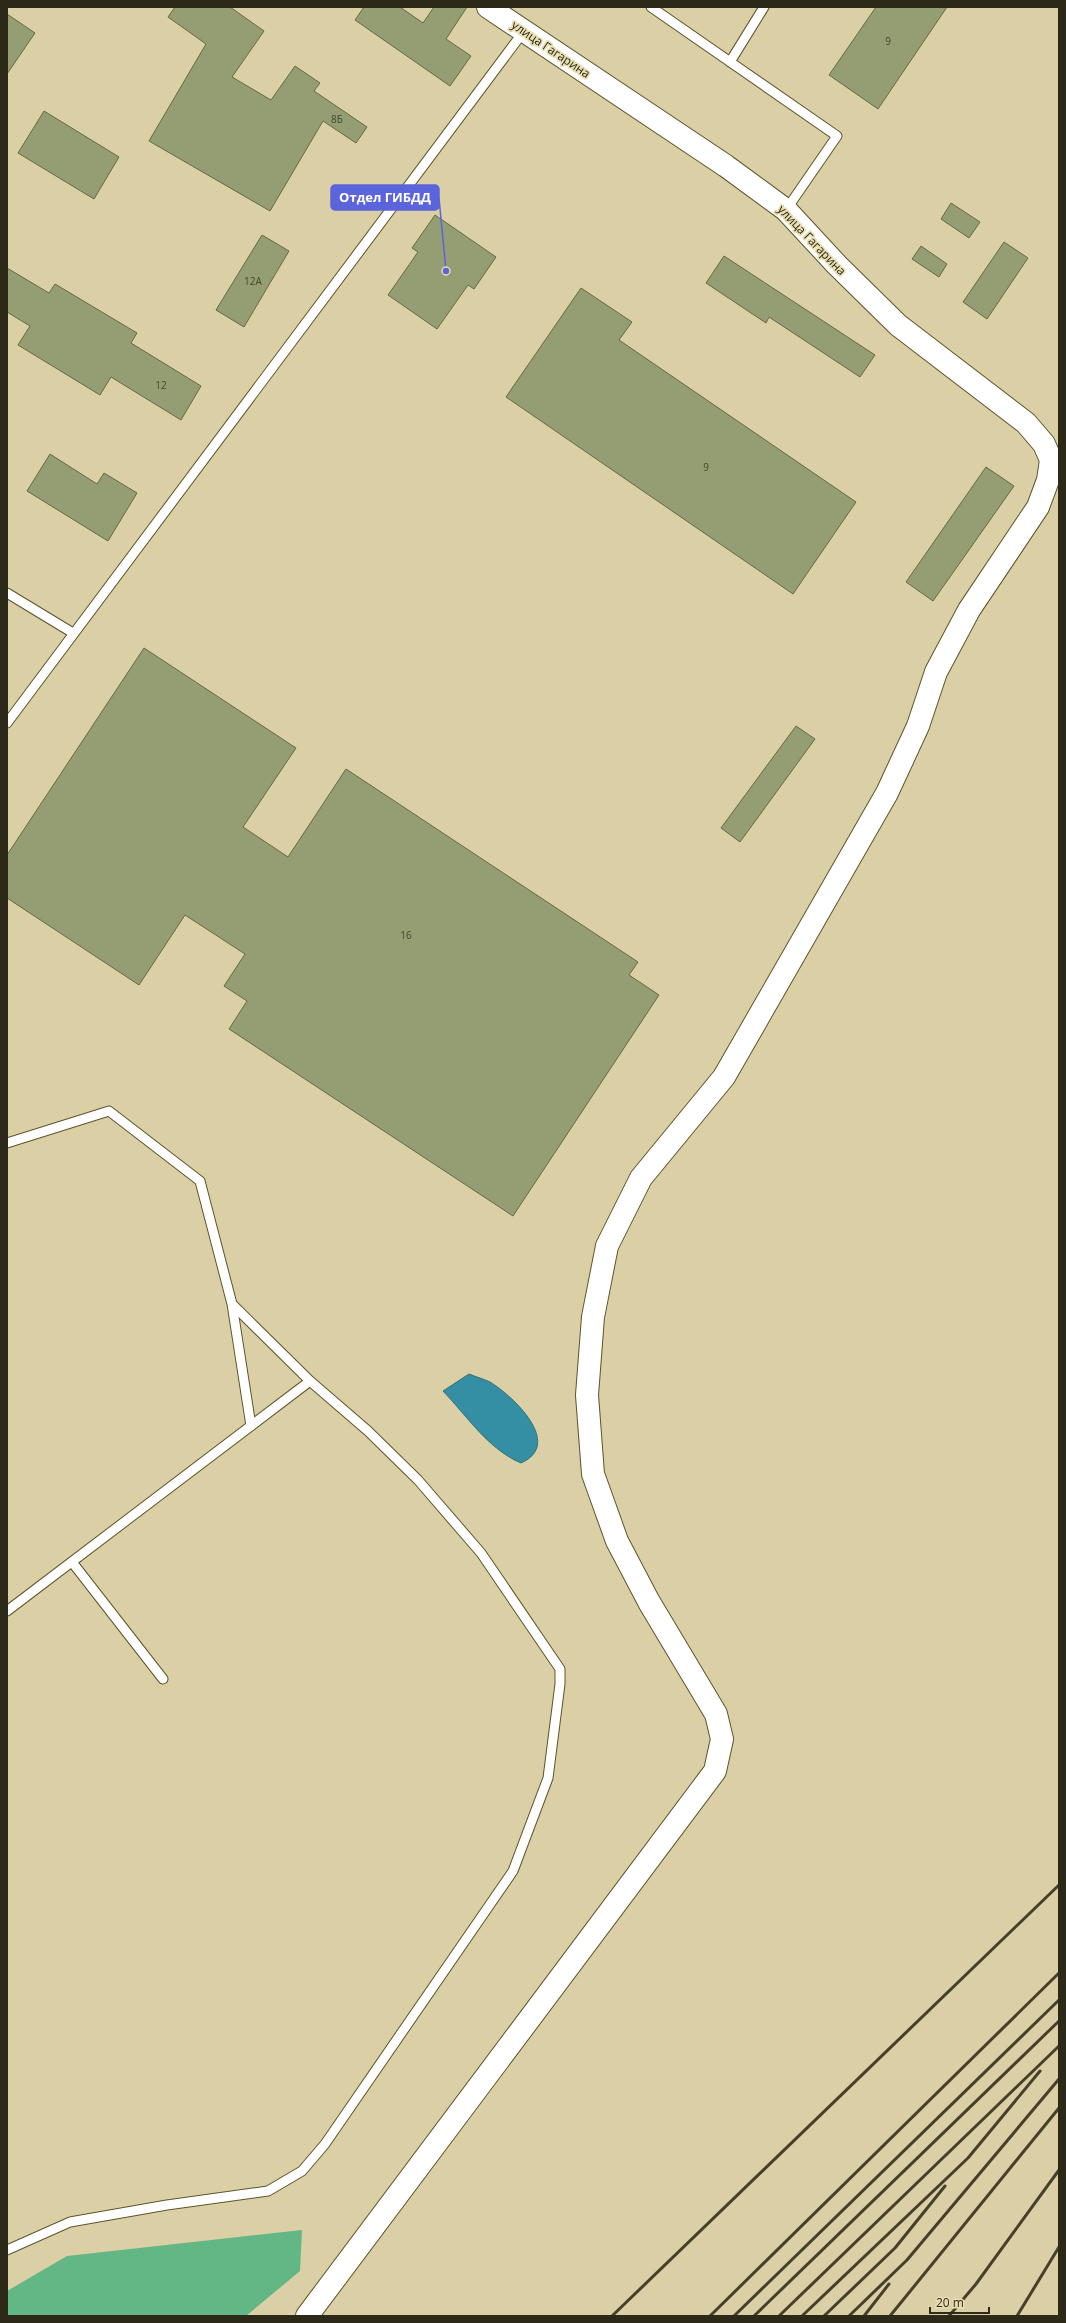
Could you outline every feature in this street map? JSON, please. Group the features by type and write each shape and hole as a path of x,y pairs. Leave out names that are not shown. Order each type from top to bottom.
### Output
{"street":[{"name":"улица Гагарина","path":"488,7 726,166 786,210 837,266 898,325 1026,423 1055,458"},
{"path":"307,2316 715,1771 722,1739 716,1714 649,1602 617,1541 593,1474 587,1395 593,1317 607,1246 641,1178 724,1077 887,793 918,726 936,672 969,610 1038,507 1055,458"}],"lane":[{"path":"650,7 837,136 786,210"},
{"path":"730,62 764,7"},
{"path":"7,723 524,31"},
{"path":"7,593 73,633"},
{"path":"7,1143 109,1111 200,1181 232,1304 251,1426"},
{"path":"7,2250 70,2222 166,2205 268,2191 302,2171 325,2144 513,1871 548,1778 560,1684 560,1669 481,1553 418,1480 368,1431 310,1381 232,1304"},
{"path":"7,1611 310,1381"},
{"path":"72,1562 163,1679"}],"green space":[{"path":"302,2230 300,2271 246,2316 7,2316 7,2291 67,2256"}],"water":[{"path":"469,1374 490,1382 511,1398 521,1409 530,1421 536,1433 538,1444 533,1455 521,1463 509,1457 488,1441 443,1391"}],"building":[{"path":"175,7 230,7 264,31 232,77 271,100 295,66 320,83 314,91 367,127 356,143 323,121 270,211 149,141 206,44 168,17"},
{"path":"364,7 400,7 423,23 434,7 467,7 446,39 471,56 450,86 355,20"},
{"path":"876,7 947,7 878,109 829,75"},
{"path":"7,14 35,33 7,74"},
{"path":"44,111 119,157 94,199 18,153"},
{"path":"951,203 980,222 969,238 941,219"},
{"path":"435,215 496,257 474,289 468,285 437,329 388,295 418,252 412,248"},
{"path":"262,235 289,251 244,327 216,310"},
{"path":"1004,242 1028,258 987,319 963,302"},
{"path":"921,246 947,264 939,277 912,259"},
{"path":"724,256 875,355 860,377 769,317 766,323 706,283"},
{"path":"7,268 49,293 55,284 137,333 131,343 201,386 181,420 111,377 100,395 18,345 30,326 7,312"},
{"path":"581,288 632,322 619,340 856,502 793,594 506,397"},
{"path":"50,454 97,484 104,473 137,493 108,541 27,491"},
{"path":"986,467 1014,486 933,601 906,582"},
{"path":"144,648 296,748 243,827 288,857 346,769 638,962 629,975 659,995 513,1216 229,1029 247,1001 224,986 245,954 185,915 139,985 7,898 7,855"},
{"path":"796,726 815,739 740,842 721,828"}],"railway":[{"path":"612,2316 1059,1885"},
{"path":"710,2316 1059,1973"},
{"path":"734,2316 1059,2000"},
{"path":"754,2316 1059,2021"},
{"path":"779,2316 1059,2046"},
{"path":"802,2316 968,2158 1040,2071"},
{"path":"849,2316 907,2260 1059,2079"},
{"path":"890,2316 1059,2108"},
{"path":"949,2316 976,2284 1059,2170"},
{"path":"824,2316 895,2248 945,2186"},
{"path":"1017,2316 1059,2247"},
{"path":"864,2316 889,2284"}],"place":[{"name":"Отдел ГИБДД","path":"446,271"}]}
